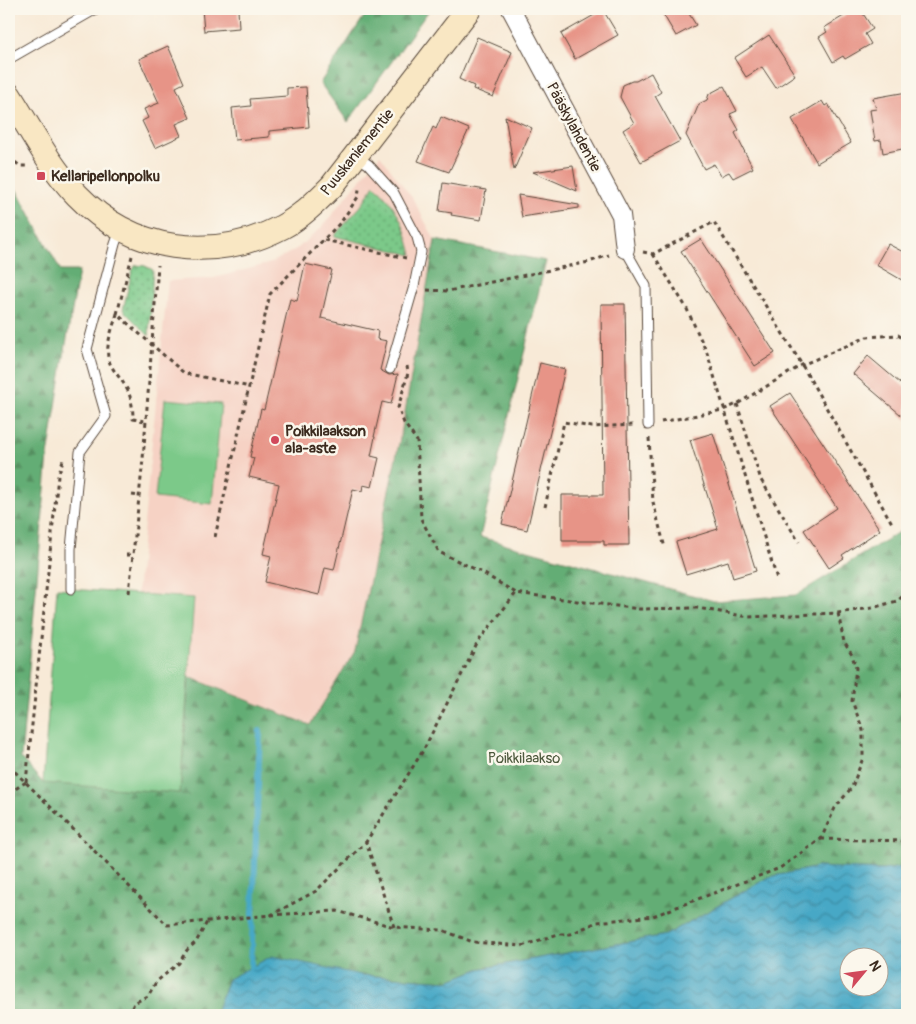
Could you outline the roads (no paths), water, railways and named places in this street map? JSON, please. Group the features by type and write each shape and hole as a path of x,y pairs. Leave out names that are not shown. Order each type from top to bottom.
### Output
{"street":[{"name":"Puuskaniementie","path":"9,95 64,180 90,208 120,230 145,240 169,246 193,248 236,244 283,227 307,210 332,186 469,9"},
{"name":"Pääskylahdentie","path":"511,9 621,215 625,249"}],"lane":[{"path":"9,59 96,9"},
{"path":"355,156 368,164 394,193 417,237 421,252 410,303 390,369"},
{"path":"71,589 71,549 80,452 106,416 87,349 120,230"},
{"path":"625,249 646,286 648,425"}],"water":[{"path":"907,866 907,1015 215,1015 228,979 272,956 361,975 448,981 478,969 666,935 769,877 818,867 883,870"}],"waterway":[{"path":"251,967 260,731"}],"place":[{"name":"Kellaripellonpolku","path":"41,176"},
{"name":"Poikkilaakson ala-aste","path":"275,440"}],"park label":[{"name":"Poikkilaakso","path":"524,758"}]}
